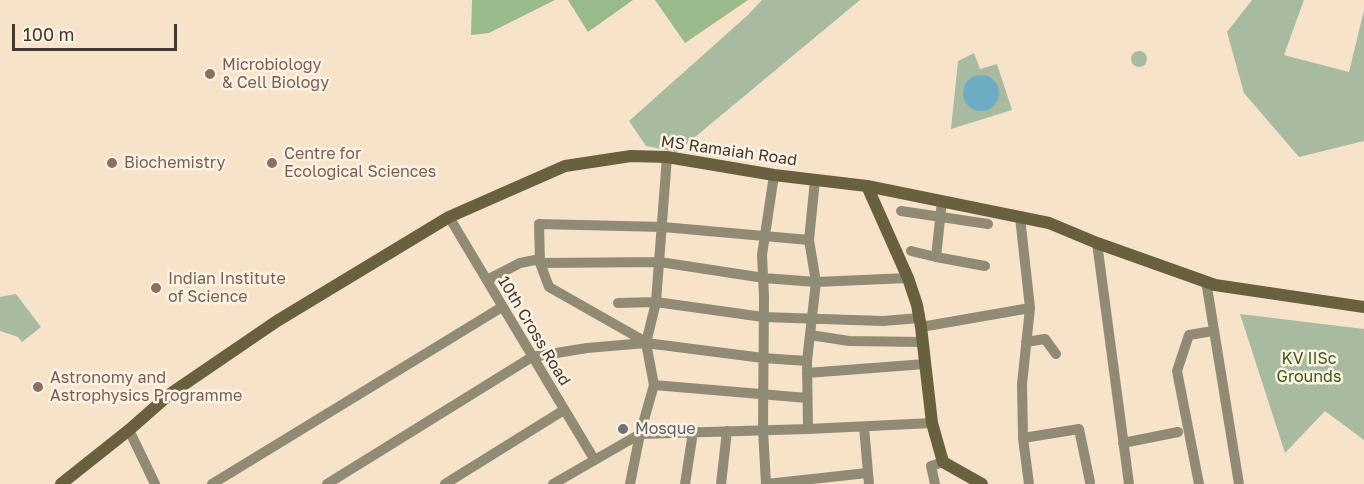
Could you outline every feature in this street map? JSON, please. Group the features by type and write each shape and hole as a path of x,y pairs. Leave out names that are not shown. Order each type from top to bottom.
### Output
{"main road":[{"name":"MS Ramaiah Road","path":"61,484 170,394 276,321 449,217 565,166 631,156 668,157 774,175 867,186 1020,217 1049,223 1097,243 1206,281 1240,290 1364,307"},
{"path":"867,186 908,278 921,322 932,423 943,462 982,484"}],"street":[{"path":"630,484 640,434 654,385 646,343 657,302 668,157"},
{"path":"774,175 762,255 764,278 763,430 766,484 868,479 864,427"},
{"path":"808,429 807,361 816,282 809,240 815,180"},
{"path":"936,257 942,201"},
{"path":"901,211 988,224"},
{"name":"10th Cross Road","path":"449,217 594,459"},
{"path":"1020,217 1030,308 1022,384 1023,438 1029,484"},
{"path":"646,343 549,287 540,261 539,224 663,227 809,240"},
{"path":"1097,243 1129,484"},
{"path":"911,250 985,266"},
{"path":"487,280 520,263 540,261 660,262 764,278 816,282 908,278"},
{"path":"1206,281 1239,484"},
{"path":"618,303 657,302 763,317 921,322 1030,308"},
{"path":"212,484 502,307"},
{"path":"1199,484 1177,371 1189,335 1213,331"},
{"path":"810,335 849,341 922,342"},
{"path":"1026,342 1045,339 1056,354"},
{"path":"327,484 532,357 586,348 646,343 763,358 807,361"},
{"path":"807,374 925,364"},
{"path":"654,385 807,398"},
{"path":"445,484 564,410"},
{"path":"553,484 566,480 594,459 640,434 932,423"},
{"path":"1023,438 1079,429 1090,482"},
{"path":"129,430 155,484"},
{"path":"721,484 727,430"},
{"path":"685,484 693,432"},
{"path":"1123,443 1178,432"},
{"path":"935,484 931,466 943,462"}],"green space":[{"path":"472,0 555,0 489,33 471,35"},
{"path":"568,0 633,0 588,32"},
{"path":"655,0 748,0 685,43"},
{"path":"762,0 860,0 677,152 646,146 629,121"},
{"path":"1252,0 1304,0 1284,55 1349,72 1364,10 1364,141 1299,157 1244,93 1227,32"},
{"path":"1136,51 1142,51 1147,59 1145,65 1136,67 1131,62 1131,56"},
{"path":"974,53 980,69 997,64 1012,110 951,129 958,61"},
{"path":"16,294 41,327 22,342 18,337 0,331 0,297"},
{"name":"KV IISc Grounds","path":"1240,314 1364,329 1364,440 1325,411 1285,453"}],"water":[{"path":"981,75 994,80 999,93 994,106 981,111 968,106 963,93 968,80"}],"place":[{"name":"Microbiology & Cell Biology","path":"210,74"},
{"name":"Biochemistry","path":"112,163"},
{"name":"Centre for Ecological Sciences","path":"272,163"},
{"name":"Indian Institute of Science","path":"156,288"},
{"name":"Astronomy and Astrophysics Programme","path":"38,387"},
{"name":"Mosque","path":"623,429"}]}
